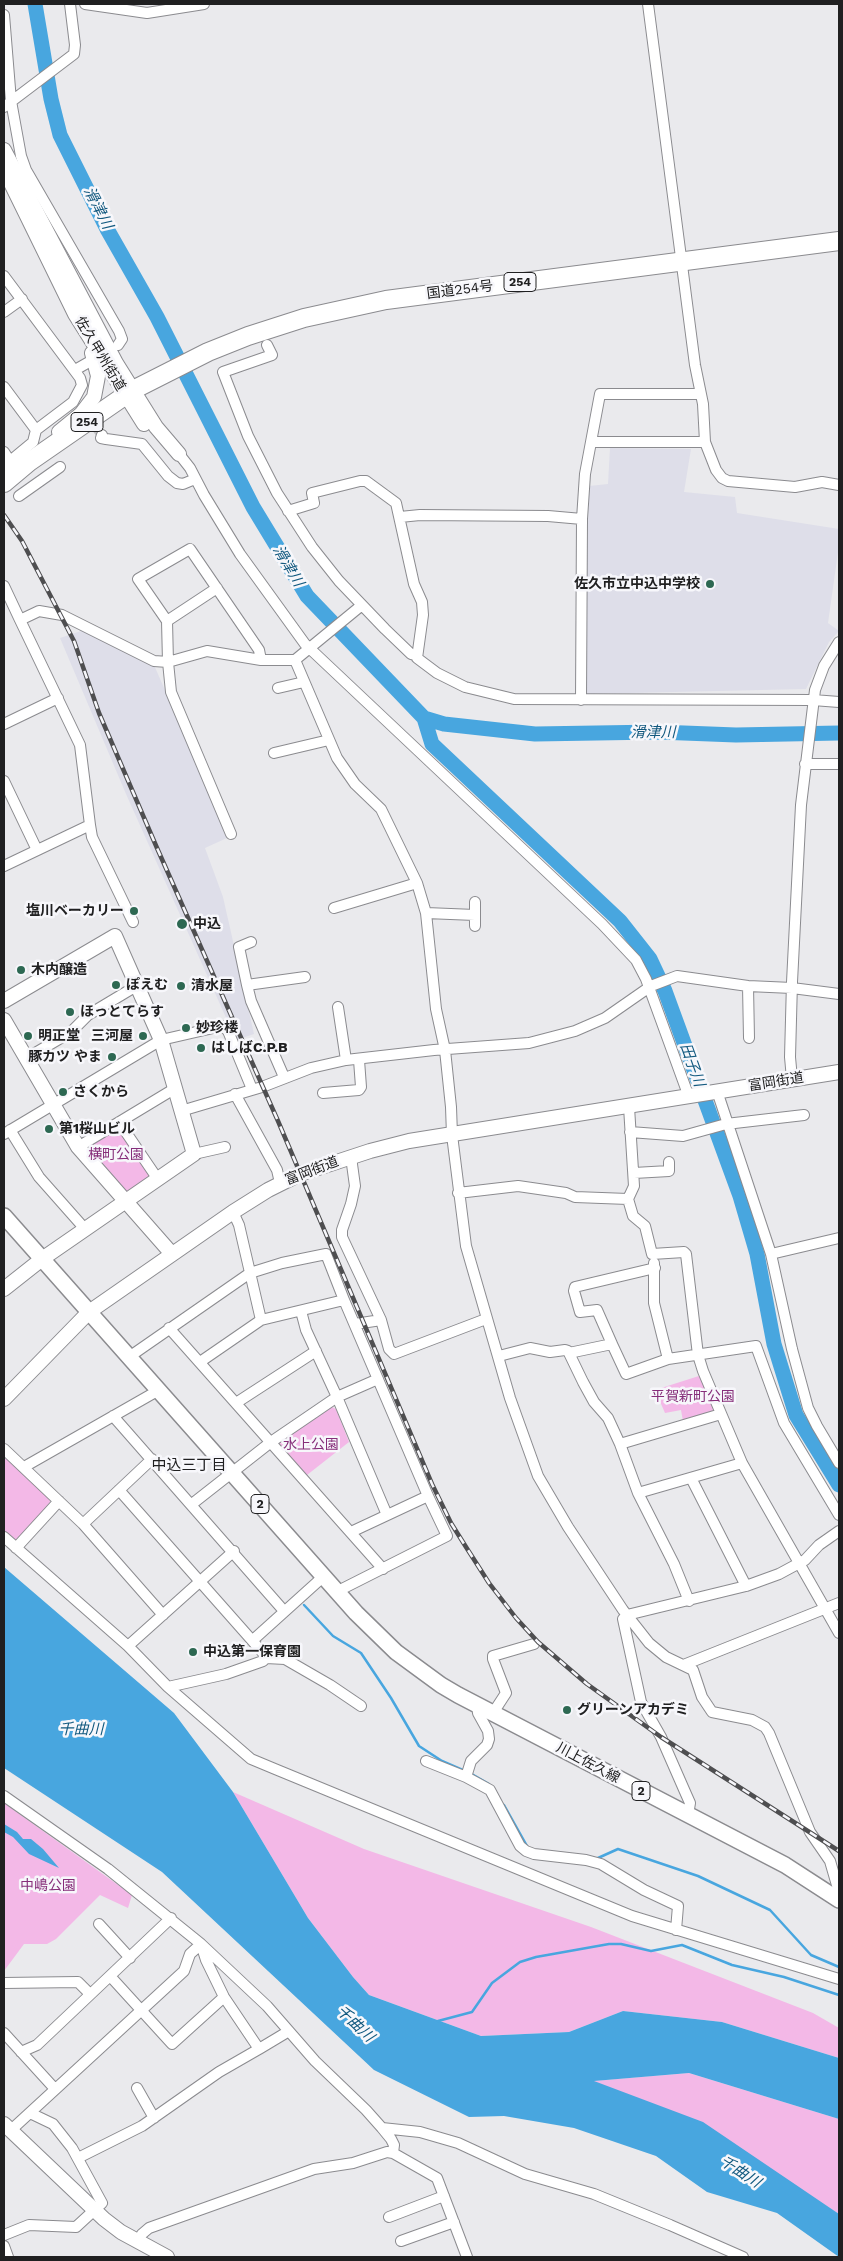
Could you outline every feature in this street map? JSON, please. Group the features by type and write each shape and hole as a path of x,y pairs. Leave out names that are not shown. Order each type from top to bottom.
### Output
{"highway":[{"name":"国道254号","path":"131,397 153,380 208,352 295,320 368,303 839,241"},
{"name":"佐久甲州街道","path":"12,492 19,466 131,397"},
{"name":"254","path":"4,483 19,466"}],"main road":[{"name":"佐久甲州街道","path":"4,150 131,397"},
{"name":"佐久甲州街道","path":"4,169 75,314 131,397"},
{"path":"19,466 89,405 97,389 96,364 75,314"},
{"path":"131,397 148,430 161,442 177,452"},
{"path":"4,1001 116,936 161,1040 194,1154 42,1259 4,1289"},
{"path":"4,1020 78,1147 172,1254"},
{"name":"富岡街道","path":"4,1399 89,1312 233,1212 280,1183 351,1157 409,1141 839,1072"},
{"name":"2","path":"4,1216 338,1591"},
{"name":"川上佐久線","path":"338,1591 382,1639 441,1685 785,1865 839,1900"},
{"path":"7,2128 94,2210 122,2232 167,2257"}],"street":[{"path":"10,103 74,54 75,45 70,4"},
{"path":"85,4 147,13 204,4"},
{"path":"648,4 700,394 703,404 705,442 716,470 722,478 728,481 795,487 822,482 839,485"},
{"path":"4,16 10,103 21,156 26,170 119,331 122,339 118,345"},
{"path":"4,276 75,370 82,385 79,402 36,430 33,442 19,466 4,452"},
{"path":"4,312 22,299"},
{"path":"267,345 272,355 223,372 248,436 288,511 323,561 361,606 411,654 417,655"},
{"path":"75,370 89,362"},
{"path":"4,387 36,430"},
{"path":"581,700 582,519 586,474 600,394 700,394"},
{"path":"102,436 101,438 142,444 168,476 177,483 183,484 195,479"},
{"path":"591,442 705,442"},
{"path":"177,452 190,468 240,554 311,648 614,936 636,960 650,986 668,1044 692,1096"},
{"path":"12,492 60,467"},
{"path":"288,511 314,503 312,493 366,481 396,503 414,584 422,602 423,615 417,655 419,660 437,673 465,687 514,699 839,702"},
{"path":"400,517 420,515 548,516 582,519"},
{"path":"231,834 171,692 166,621 138,578 190,549 259,650 261,660"},
{"path":"4,586 80,745 92,837 133,922"},
{"path":"166,621 217,588"},
{"path":"20,620 39,612 62,615 154,660 168,662 206,651 261,660 295,660 361,606"},
{"path":"792,1080 790,1058 792,988 801,805 805,764 813,701 824,666 839,642"},
{"path":"295,660 329,740 345,772 381,809 417,883 426,913 436,1009 445,1050 458,1193 466,1246 510,1398 538,1476 568,1527 627,1615 649,1643 666,1656 686,1664 695,1674 702,1697 712,1712 752,1720 765,1727 810,1832 830,1861 839,1892"},
{"path":"278,688 304,682"},
{"path":"4,724 58,698"},
{"path":"274,753 329,740"},
{"path":"805,764 839,764"},
{"path":"4,784 37,850"},
{"path":"4,866 90,824"},
{"path":"334,908 417,883"},
{"path":"426,913 475,920 475,902"},
{"path":"251,942 239,947 247,985 251,1000 284,1077"},
{"path":"181,1111 252,1090 310,1068 346,1060 529,1043 575,1031 605,1018 650,986 671,977 677,976 748,986 792,988 839,994"},
{"path":"247,985 305,977"},
{"path":"25,1059 77,1027 88,1015 138,985"},
{"path":"748,986 749,1038"},
{"path":"338,1006 346,1060"},
{"path":"86,1229 39,1177 7,1132 161,1040 225,1027 252,1090"},
{"path":"324,1093 359,1090 361,1087 359,1060"},
{"path":"78,1147 174,1089"},
{"path":"715,1092 771,1254 792,1349 808,1408 839,1462"},
{"path":"234,1094 277,1170 280,1183"},
{"path":"629,1107 634,1186 628,1199 633,1216 645,1226 652,1254 654,1303 668,1360"},
{"path":"630,1132 683,1136 727,1124 804,1115"},
{"path":"119,1122 157,1178"},
{"path":"194,1154 225,1146"},
{"path":"351,1157 355,1186 342,1230 342,1237 381,1320 386,1344 394,1354 486,1319"},
{"path":"634,1173 669,1171 669,1162"},
{"path":"458,1193 518,1186 566,1193 575,1197 628,1199"},
{"path":"233,1212 239,1224 260,1320"},
{"path":"771,1254 839,1238"},
{"path":"652,1254 684,1252 686,1254 698,1355 742,1463 839,1633"},
{"path":"129,1357 250,1273 326,1254 354,1324 447,1536 338,1591"},
{"path":"654,1268 579,1284 575,1287 574,1291 580,1312 597,1310 626,1374 668,1360 753,1346 759,1349 784,1423 839,1515"},
{"path":"200,1362 260,1320 344,1300"},
{"path":"301,1311 316,1351 387,1516"},
{"path":"354,1324 381,1320"},
{"path":"169,1328 383,1569"},
{"path":"569,1354 612,1344"},
{"path":"499,1356 534,1348 550,1352 564,1350 569,1354 594,1402 608,1418 638,1493 674,1564 689,1601"},
{"path":"236,1403 316,1351"},
{"path":"192,1504 271,1442 337,1397 378,1379"},
{"path":"24,1467 158,1390"},
{"path":"620,1444 722,1414"},
{"path":"113,1416 234,1551 284,1611"},
{"path":"4,1451 24,1467 83,1524 163,1614"},
{"path":"83,1524 152,1459"},
{"path":"638,1493 742,1463"},
{"path":"691,1478 746,1586"},
{"path":"119,1490 253,1640 266,1658"},
{"path":"351,1532 428,1496"},
{"path":"16,1548 58,1501"},
{"path":"688,1815 690,1803 661,1736 641,1702 623,1619 627,1615 746,1586 779,1574 800,1564 819,1545 839,1531"},
{"path":"4,1537 128,1646 168,1687 233,1741 251,1759 530,1872 586,1899 676,1930 839,1979"},
{"path":"128,1646 234,1551"},
{"path":"253,1640 324,1576"},
{"path":"686,1664 827,1610 839,1603"},
{"path":"493,1713 506,1693 493,1656 534,1644"},
{"path":"168,1687 226,1674 263,1661 266,1658 285,1659 330,1685 361,1706"},
{"path":"467,1774 471,1761 487,1744 489,1739 488,1731 478,1713 477,1705"},
{"path":"426,1761 467,1774 490,1790 520,1846 526,1851 534,1854 601,1864 644,1890 678,1906 676,1930"},
{"path":"4,1796 108,1869 201,1944 267,2006 315,2061 366,2110 391,2139 394,2145 393,2153"},
{"path":"21,2052 37,2045 171,1918"},
{"path":"99,1924 130,1958"},
{"path":"201,1944 206,1960 224,1996 259,2049"},
{"path":"7,2128 30,2113 142,2011 184,1970 190,1954 201,1944"},
{"path":"110,1976 172,2044 224,1996"},
{"path":"4,1983 78,1982 90,1994"},
{"path":"78,2158 154,2118 219,2072 289,2030"},
{"path":"4,2033 55,2089"},
{"path":"137,2088 154,2118"},
{"path":"4,2235 29,2225 76,2227 102,2204 100,2196 84,2172 78,2158 53,2124 30,2113"},
{"path":"382,2128 420,2132 458,2143 525,2174 594,2194 742,2257"},
{"path":"138,2241 149,2228 314,2168 353,2163 387,2152 393,2153 437,2178 467,2257"},
{"path":"389,2217 444,2196"},
{"path":"401,2241 454,2222"},
{"path":"4,2246 8,2257"}],"shaded area":[{"name":"佐久市立中込中学校","path":"610,448 691,449 684,492 735,497 737,513 839,529 839,545 828,623 839,631 829,642 806,689 584,694 589,486 608,484"},
{"path":"84,630 154,665 229,837 205,848 223,897 254,1034 236,1040 126,794 60,638"}],"green space":[{"name":"横町公園","path":"116,1128 120,1129 152,1177 130,1192 123,1190 85,1148"},
{"name":"平賀新町公園","path":"702,1375 714,1407 713,1411 683,1421 681,1410 665,1413 655,1390"},
{"name":"水上公園","path":"330,1406 336,1409 349,1442 307,1475 277,1442"},
{"path":"4,1459 7,1459 50,1500 50,1505 19,1539 12,1540 4,1533"},
{"path":"233,1792 364,1849 591,1927 813,2013 839,2028 839,2058 722,2022 623,2011 569,2032 481,2036 369,1995 308,1918"},
{"name":"中嶋公園","path":"4,1803 132,1895 128,1908 100,1895 56,1939 47,1944 24,1944 4,1971"},
{"path":"689,2073 839,2119 839,2214 790,2182 593,2081"}],"water":[{"name":"千曲川","path":"4,1567 174,1713 233,1792 308,1918 369,1995 481,2036 569,2032 623,2011 722,2022 839,2058 839,2119 689,2073 594,2081 703,2122 839,2214 839,2257 777,2213 707,2192 656,2156 574,2128 504,2116 469,2117 374,2070 162,1872 4,1768"},
{"path":"4,1824 17,1832 23,1839 31,1839 43,1849 59,1868 29,1854 13,1837 4,1832"}],"waterway":[{"name":"滑津川","path":"35,4 51,99 60,135 107,229 157,317 253,507 307,596 424,718 444,724 535,734 658,732 736,735 839,733"},
{"name":"田子川","path":"424,718 432,744 620,921 650,959 665,991 740,1196 757,1254 774,1344 796,1415 839,1485"},
{"path":"304,1605 333,1636 361,1653 391,1698 419,1746 442,1761 465,1771"},
{"path":"470,1773 489,1784"},
{"path":"504,1805 527,1846"},
{"path":"598,1858 618,1849 698,1876 770,1910 811,1955 839,1967"},
{"path":"438,2021 472,2012 492,1983 520,1962 536,1957 609,1944 621,1944 651,1951 682,1945 732,1965 784,1977 839,1995"}],"tunnel":[{"path":"87,416 102,435"}],"railway":[{"path":"4,515 22,541 74,641 99,713 278,1121 432,1484 451,1523 489,1583 516,1618 538,1642 587,1684 661,1737 839,1851"}],"place":[{"name":"佐久市立中込中学校","path":"710,584"},
{"name":"塩川ベーカリー","path":"134,911"},
{"name":"中込","path":"182,924"},
{"name":"木内醸造","path":"21,970"},
{"name":"ぽえむ","path":"116,985"},
{"name":"清水屋","path":"181,986"},
{"name":"ほっとてらす","path":"70,1012"},
{"name":"妙珍楼","path":"186,1028"},
{"name":"明正堂","path":"28,1036"},
{"name":"三河屋","path":"143,1036"},
{"name":"はしばC.P.B","path":"201,1048"},
{"name":"豚カツ やま","path":"112,1057"},
{"name":"さくから","path":"63,1092"},
{"name":"第1桜山ビル","path":"49,1129"},
{"name":"中込第一保育園","path":"193,1652"},
{"name":"グリーンアカデミ","path":"567,1710"}],"district":[{"name":"中込三丁目","path":"189,1466"}]}
